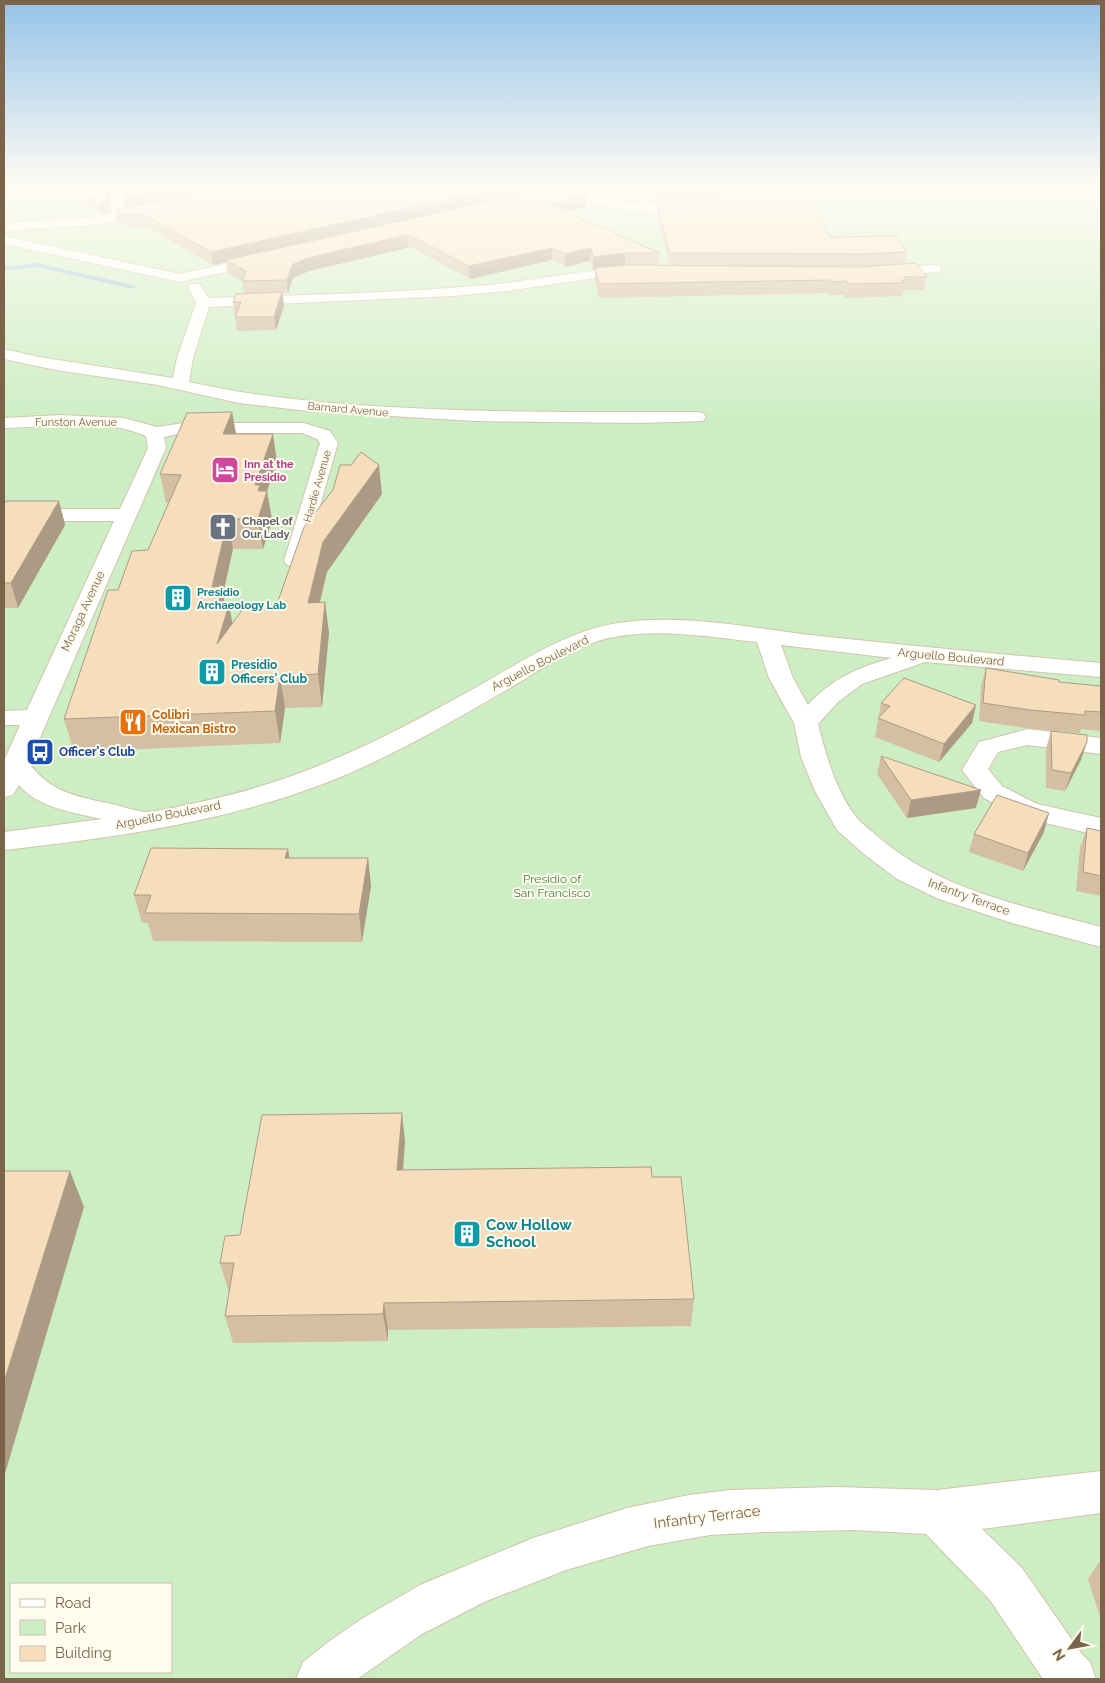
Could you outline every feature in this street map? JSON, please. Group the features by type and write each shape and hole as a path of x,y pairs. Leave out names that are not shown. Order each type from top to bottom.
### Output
{"street":[{"path":"127,267 180,278 195,288 203,303 185,358 180,385"},
{"path":"180,278 231,267"},
{"path":"872,272 935,268"},
{"path":"203,303 447,293 492,289 576,277 644,272"},
{"name":"Barnard Avenue","path":"4,354 70,368 145,378 251,399 338,409 436,416 546,418 697,417"},
{"name":"Funston Avenue","path":"4,422 106,421 134,424 155,433"},
{"name":"Hardie Avenue","path":"155,433 183,428 304,428 324,434 329,443 299,550 286,583"},
{"name":"Moraga Avenue","path":"4,789 157,448 155,433"},
{"path":"4,515 127,515"},
{"name":"Arguello Boulevard","path":"4,841 147,820 246,800 294,786 379,751 535,664 590,636 624,629 665,625 926,655 1101,670"},
{"name":"Infantry Terrace","path":"767,638 781,678 806,722 814,758 828,791 847,824 874,848 907,872 949,892 1022,916 1101,937"},
{"path":"806,722 825,700 847,683 881,669 926,655"},
{"path":"4,718 36,717"},
{"path":"1101,746 1028,737 988,747 975,770 993,792 1029,811 1101,827"},
{"path":"16,763 32,784 40,790 70,802 147,820"},
{"name":"Infantry Terrace","path":"320,1679 393,1624 429,1604 510,1568 596,1538 639,1526 690,1517 784,1509 872,1509 935,1512 1101,1492"},
{"path":"935,1512 1006,1584 1064,1670 1073,1679"}],"green space":[{"name":"Presidio of San Francisco","path":"4,267 1101,267 1101,1679 4,1679"}],"building":[{"path":"238,267 291,267 287,280 242,281 246,271"},
{"path":"610,267 919,267 927,277 904,277 906,280 902,280 904,283 848,284 846,281 831,282 830,280 599,284 595,268"},
{"path":"282,292 274,317 235,317 241,302 233,302 236,294"},
{"path":"232,412 223,434 273,434 255,485 260,485 258,491 267,491 258,519 228,519 212,587 222,586 218,606 229,605 217,644 246,605 277,604 304,527 333,490 340,465 351,465 361,452 379,465 323,542 308,603 325,602 318,674 280,676 275,711 64,719 108,590 118,590 132,551 148,550 181,475 160,474 187,413"},
{"path":"6,501 59,501 11,583 4,583 4,504"},
{"path":"986,668 1059,680 1059,682 1101,686 1101,712 1085,711 1085,715 983,703"},
{"path":"904,678 976,705 944,744 878,718 890,706 881,703"},
{"path":"1051,731 1087,735 1087,742 1071,773 1052,770"},
{"path":"881,756 981,790 911,800"},
{"path":"997,795 1049,813 1028,853 974,834"},
{"path":"1087,828 1101,831 1101,876 1083,872"},
{"path":"151,848 288,849 285,858 368,858 359,914 145,913 151,895 134,895"},
{"name":"Cow Hollow School","path":"402,1113 397,1170 651,1167 652,1177 681,1177 694,1299 384,1303 383,1314 225,1316 234,1263 220,1263 225,1236 240,1235 262,1115"},
{"path":"4,1171 70,1171 4,1382"}],"waterway":[{"path":"4,267 24,267"},
{"path":"43,267 133,287"}],"place":[{"name":"Inn at the Presidio","path":"225,470"},
{"name":"Chapel of Our Lady","path":"223,527"},
{"name":"Presidio Archaeology Lab","path":"178,598"},
{"name":"Presidio Officers' Club","path":"212,672"},
{"name":"Colibri Mexican Bistro","path":"133,722"},
{"name":"Officer's Club","path":"40,752"},
{"name":"Cow Hollow School","path":"467,1234"}]}
